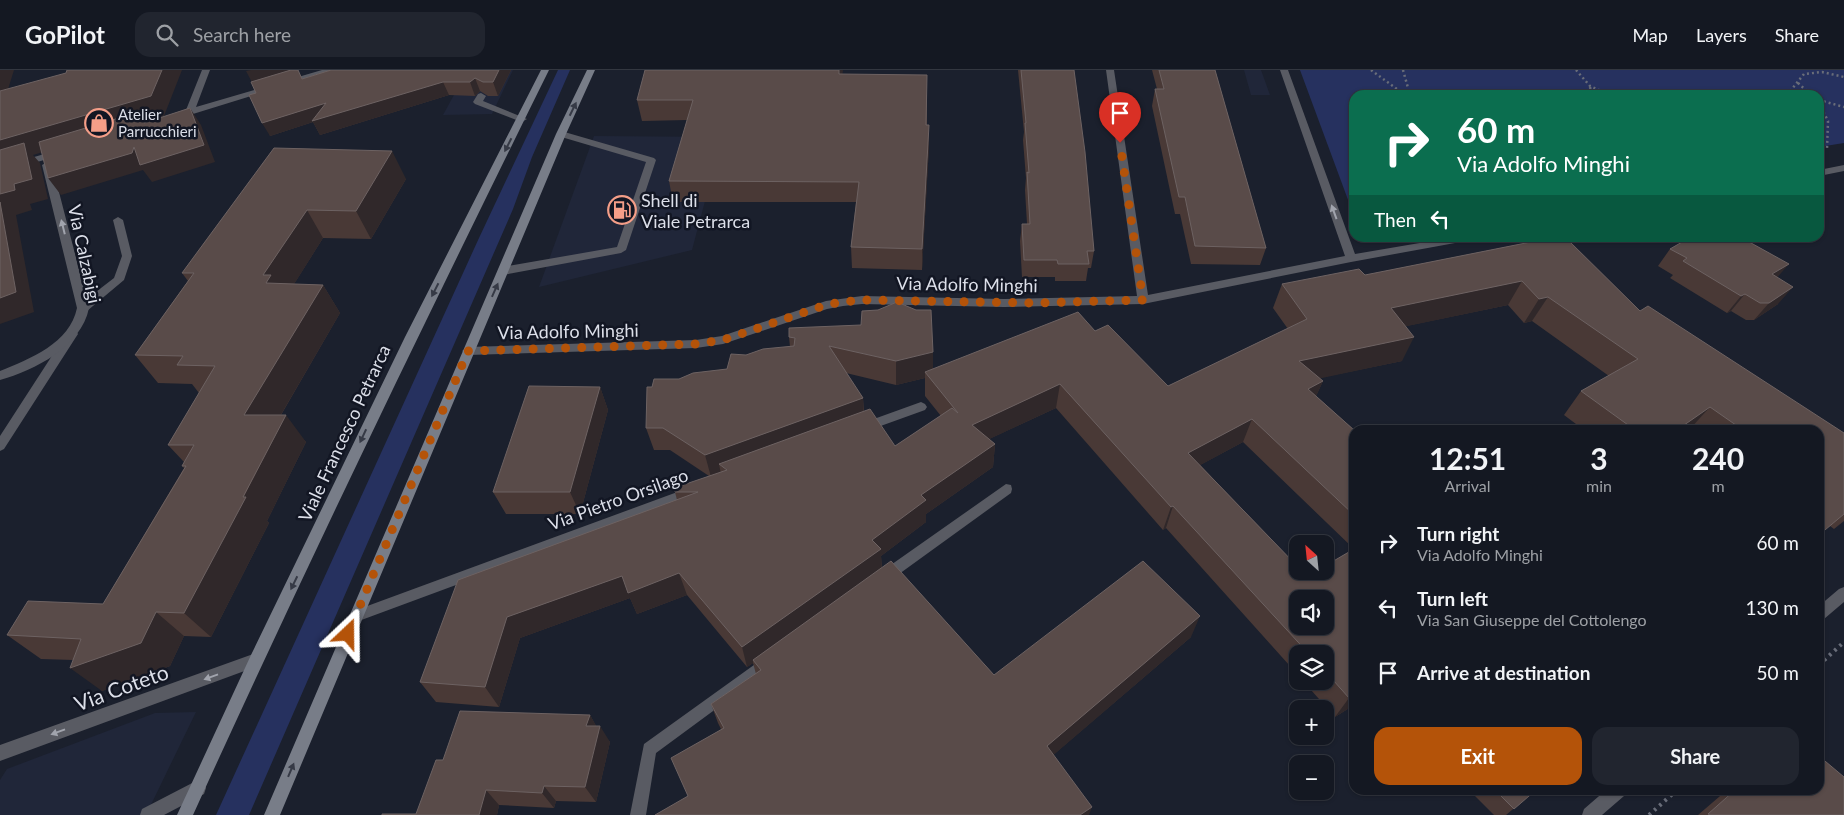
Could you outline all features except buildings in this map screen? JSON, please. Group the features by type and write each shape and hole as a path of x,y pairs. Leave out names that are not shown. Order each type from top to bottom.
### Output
{"main road":[{"name":"Viale Francesco Petrarca","path":"185,815 256,660 410,337 522,119 545,70"},
{"path":"272,815 468,351 561,134 591,70"}],"street":[{"path":"190,112 206,70"},
{"path":"163,120 331,70"},
{"path":"1110,70 1143,300"},
{"path":"1284,70 1350,258"},
{"path":"481,96 478,102 522,119"},
{"path":"503,271 621,250 651,160 561,134"},
{"path":"0,170 72,148"},
{"name":"Via Calzabigi","path":"0,376 40,357 62,343 78,323 83,308 45,157"},
{"path":"1824,172 1844,168"},
{"path":"83,308 119,280 127,256 118,220"},
{"name":"Via Adolfo Minghi","path":"468,351 696,344 723,340 826,305 862,300 1004,303 1143,300 1350,258 1443,242"},
{"path":"0,446 78,323"},
{"path":"856,431 920,407"},
{"name":"Via Pietro Orsilago","path":"356,616 708,486"},
{"path":"871,587 1006,489"},
{"path":"1824,611 1844,593"},
{"path":"638,815 649,748 776,656"},
{"name":"Via Coteto","path":"0,753 256,660"},
{"path":"148,815 198,788"},
{"path":"1590,815 1612,795"}],"path":[{"path":"1371,70 1398,90"},
{"path":"1402,70 1408,90"},
{"path":"1576,70 1590,86 1599,90"},
{"path":"1792,90 1804,74 1817,70"},
{"path":"1812,72 1822,72 1844,77"},
{"path":"1798,83 1804,90"},
{"path":"1590,86 1591,90"},
{"path":"1824,102 1844,107"},
{"path":"1824,111 1830,126 1827,150"},
{"path":"1824,660 1844,642"},
{"path":"1649,815 1671,795"}],"shaded area":[{"path":"441,70 513,70 492,114 443,115 455,93"},
{"path":"558,70 570,70 532,157 513,209 249,815 216,815 479,238"},
{"path":"1244,70 1261,70 1270,95 1251,95"},
{"path":"1300,70 1844,70 1844,143 1824,146 1824,90 1349,90 1349,202"},
{"path":"594,136 722,137 692,250 539,287"},
{"path":"196,712 146,815 0,815 0,780 7,769 155,713"}],"place":[{"name":"Atelier Parrucchieri","path":"99,123"},
{"name":"Shell di Viale Petrarca","path":"622,210"}],"route":[{"path":"348,634 468,351 649,347 696,344 723,340 826,305 862,300 1004,303 1143,300 1120,143"}]}
